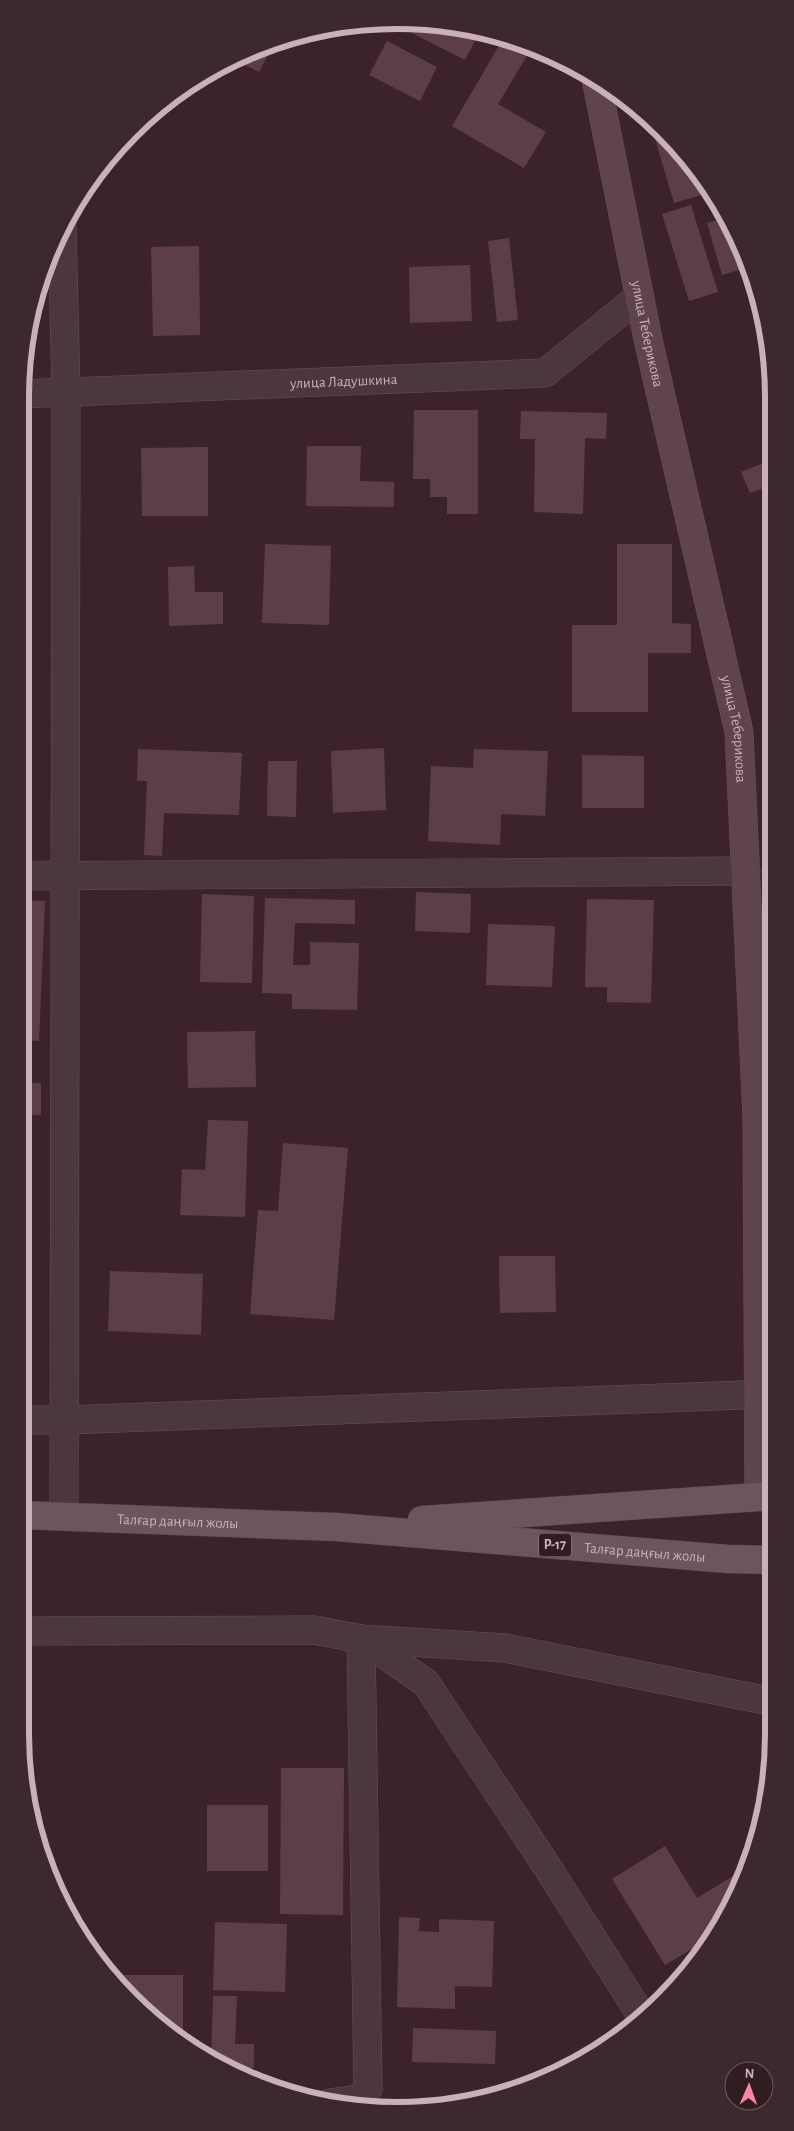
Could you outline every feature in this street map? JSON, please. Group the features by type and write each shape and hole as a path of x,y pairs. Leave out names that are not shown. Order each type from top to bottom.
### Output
{"main road":[{"name":"Талғар даңғыл жолы","path":"336,1526 765,1496"},
{"name":"Талғар даңғыл жолы","path":"29,1515 336,1526 728,1559 765,1560"}],"street":[{"name":"улица Теберикова","path":"598,88 640,296 739,732 757,1118 765,1394"},
{"path":"62,244 66,393 64,1515"},
{"name":"улица Ладушкина","path":"29,394 545,373 640,296"},
{"path":"29,876 746,870"},
{"path":"29,1420 765,1394"},
{"path":"29,1631 314,1630 361,1639 505,1648 765,1700"},
{"path":"361,1639 426,1683 548,1868 639,2012"},
{"path":"351,2099 358,2098 368,2089 361,1639"}],"building":[{"path":"409,29 445,32 477,38 465,60 408,31"},
{"path":"387,41 437,67 420,101 369,75"},
{"path":"500,43 528,53 498,104 546,132 524,168 452,126"},
{"path":"269,52 259,72 242,63"},
{"path":"653,133 674,154 704,194 674,203"},
{"path":"691,205 718,292 689,301 662,214"},
{"path":"719,219 742,269 722,275 707,223"},
{"path":"509,238 518,320 497,322 488,241"},
{"path":"199,246 200,335 153,336 151,247"},
{"path":"470,265 472,321 410,323 409,267"},
{"path":"414,410 478,410 478,514 447,514 447,497 430,497 430,479 413,479"},
{"path":"521,411 607,413 606,439 585,438 583,514 534,512 535,439 520,439"},
{"path":"307,446 361,446 360,481 394,482 394,507 306,506"},
{"path":"208,447 208,516 142,516 141,448"},
{"path":"765,462 765,487 750,493 741,472"},
{"path":"265,544 331,546 329,625 262,623"},
{"path":"617,544 672,544 672,623 691,624 691,653 648,653 648,712 572,712 572,625 617,625"},
{"path":"194,566 195,592 223,592 223,624 169,626 168,567"},
{"path":"384,748 386,810 333,813 331,751"},
{"path":"138,749 242,753 239,815 164,813 162,856 144,855 147,781 137,781"},
{"path":"474,749 548,751 545,816 501,814 500,845 428,841 431,766 473,768"},
{"path":"582,755 644,756 644,808 582,808"},
{"path":"268,761 297,761 296,817 267,816"},
{"path":"416,892 471,894 470,933 415,931"},
{"path":"202,894 254,896 252,983 200,982"},
{"path":"265,898 355,900 355,924 295,923 293,965 310,965 310,942 359,943 357,1010 292,1009 292,994 262,993"},
{"path":"587,899 654,900 651,1003 607,1002 607,987 585,987"},
{"path":"29,900 45,901 39,1041 29,1040"},
{"path":"488,924 555,926 552,987 486,985"},
{"path":"255,1031 256,1087 188,1088 187,1032"},
{"path":"29,1083 41,1083 41,1115 29,1115"},
{"path":"208,1120 248,1121 245,1217 180,1215 182,1169 205,1170"},
{"path":"283,1143 348,1148 334,1320 250,1314 258,1210 278,1211"},
{"path":"499,1256 555,1256 556,1312 500,1313"},
{"path":"110,1271 203,1274 201,1335 108,1331"},
{"path":"281,1768 344,1768 343,1915 280,1914"},
{"path":"207,1805 268,1805 268,1871 207,1871"},
{"path":"665,1846 697,1898 738,1873 716,1918 699,1945 665,1965 612,1879"},
{"path":"399,1917 420,1918 419,1931 439,1932 439,1919 494,1921 492,1987 455,1986 455,2009 397,2007"},
{"path":"215,1922 287,1924 285,1992 213,1990"},
{"path":"118,1975 183,1975 183,2033 154,2011"},
{"path":"213,1996 237,1996 235,2044 254,2044 254,2068 242,2068 211,2052"},
{"path":"413,2028 496,2031 495,2064 412,2062"}]}
